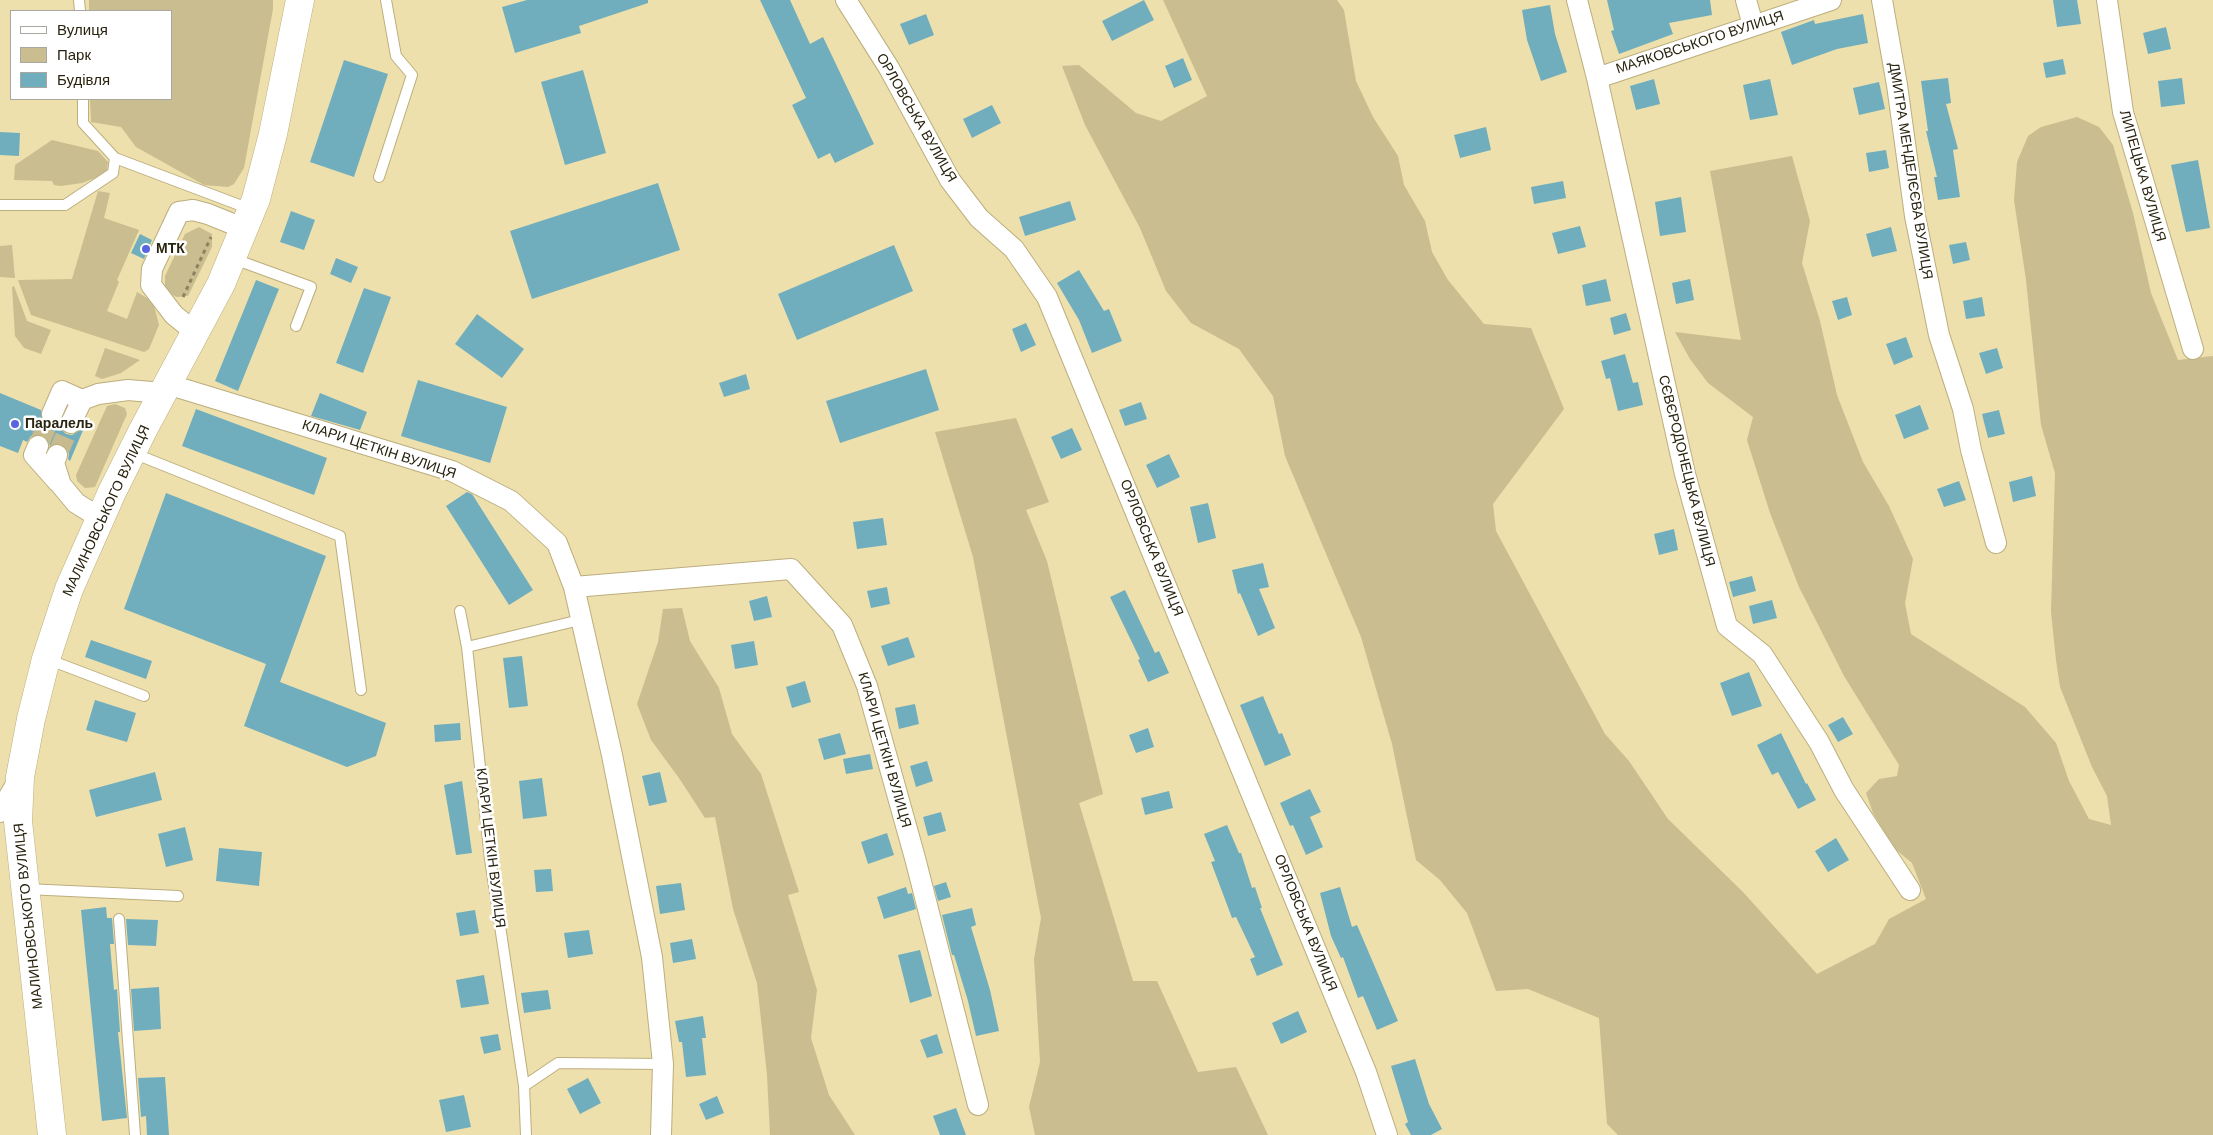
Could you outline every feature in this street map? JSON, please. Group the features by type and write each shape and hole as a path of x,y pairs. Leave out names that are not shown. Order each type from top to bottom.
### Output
{"main road":[{"name":"МАЛИНОВСЬКОГО ВУЛИЦЯ","path":"52,1135 18,821 20,777 31,719 46,659 69,589 132,452 233,258 248,220 273,134 300,0"}],"street":[{"name":"ОРЛОВСЬКА ВУЛИЦЯ","path":"846,0 888,68 950,180 979,218 1014,249 1047,297 1362,1063 1387,1135"},
{"name":"СЄВЄРОДОНЕЦЬКА ВУЛИЦЯ","path":"1577,0 1597,78 1684,474 1728,626 1762,654 1819,742 1844,790 1910,890"},
{"path":"1746,0 1753,25"},
{"name":"МАЯКОВСЬКОГО ВУЛИЦЯ","path":"1597,78 1831,0"},
{"name":"ДМИТРА МЕНДЕЛЄЄВА ВУЛИЦЯ","path":"1882,0 1897,85 1915,216 1939,335 1963,409 1971,450 1996,543"},
{"name":"ЛИПЕЦЬКА ВУЛИЦЯ","path":"2107,0 2123,112 2192,349"},
{"path":"195,332 174,315 151,285 152,268 179,212 193,210 219,218 248,220"},
{"name":"КЛАРИ ЦЕТКІН ВУЛИЦЯ","path":"82,400 98,394 128,390 165,389 452,471 511,501 556,543 574,587 612,755 652,957 663,1064 661,1135"},
{"path":"52,414 62,391 82,400 71,423"},
{"path":"38,446 34,455 76,503 100,518"},
{"path":"57,454 54,463 61,485"},
{"name":"КЛАРИ ЦЕТКІН ВУЛИЦЯ","path":"574,587 791,569 842,625 867,686 915,858 978,1105"},
{"path":"0,812 20,777"}],"lane":[{"path":"379,177 412,75 396,56 386,0"},
{"path":"83,100 83,123 115,158 248,220"},
{"path":"0,205 65,205 113,173 115,158"},
{"path":"233,258 311,287 296,326"},
{"path":"132,452 340,536 361,690"},
{"name":"КЛАРИ ЦЕТКІН ВУЛИЦЯ","path":"460,611 467,647 490,859 524,1086 526,1135"},
{"path":"467,647 580,620"},
{"path":"46,659 144,696"},
{"path":"26,889 178,896"},
{"path":"119,919 135,1135"},
{"path":"524,1086 558,1063 663,1064"}],"path":[{"path":"174,315 219,218"}],"green space":[{"path":"89,0 273,0 273,9 244,168 234,184 228,187 204,185 136,147 121,127 91,122 90,100 172,100 172,10 89,10"},
{"path":"1163,0 1337,0 1344,10 1356,81 1373,117 1398,156 1404,185 1425,221 1432,252 1448,280 1484,324 1531,328 1564,409 1493,504 1496,531 1605,734 1629,761 1668,819 1743,892 1817,974 1875,944 1889,919 1926,899 1912,863 1894,848 1873,813 1866,793 1879,779 1897,776 1899,765 1844,676 1799,587 1770,513 1747,440 1753,417 1708,383 1690,359 1675,332 1741,340 1710,171 1792,156 1810,221 1802,263 1820,321 1837,395 1863,462 1889,506 1913,559 1905,603 1911,634 2025,707 2056,743 2069,781 2089,819 2111,825 2107,796 2092,767 2060,687 2051,612 2055,473 2041,425 2026,280 2014,200 2017,162 2028,136 2041,127 2077,117 2099,127 2113,145 2133,213 2151,293 2178,360 2213,356 2213,1135 1618,1135 1607,1124 1599,1018 1528,989 1496,991 1467,913 1440,880 1416,860 1392,744 1361,637 1285,456 1273,396 1239,349 1191,323 1166,291 1140,228 1085,125 1062,66 1079,65 1136,113 1161,121 1207,96"},
{"path":"52,140 98,151 108,162 107,170 103,175 82,183 61,186 54,185 52,181 14,180 15,165"},
{"path":"98,191 110,193 104,218 139,230 117,280 119,282 107,311 127,319 137,292 147,298 154,306 159,325 149,349 144,352 31,315 18,280 72,279"},
{"path":"199,227 212,234 212,247 188,296 177,297 168,293 165,289 165,276 185,234"},
{"path":"12,245 15,278 0,277 0,246"},
{"path":"14,286 27,321 51,330 41,354 24,348 15,336 12,287"},
{"path":"105,348 140,360 121,373 102,379 95,376"},
{"path":"115,404 125,408 127,414 95,487 85,488 77,481 76,475 107,406"},
{"path":"1016,418 1049,502 1026,510 1047,561 1103,794 1079,803 1133,981 1157,981 1198,1072 1236,1067 1268,1135 1035,1135 1029,1107 1040,1062 1034,959 1041,918 973,557 935,432"},
{"path":"682,608 690,641 719,688 732,734 761,774 799,892 788,895 817,990 811,1038 829,1095 855,1135 770,1135 767,1075 757,983 733,909 715,817 705,818 651,740 637,704 658,642 663,609"}],"building":[{"path":"527,0 648,0 648,3 579,26 581,33 515,53 502,7"},
{"path":"760,0 790,0 810,44 823,37 874,144 835,163 830,153 818,159 792,105 806,98"},
{"path":"1144,0 1154,20 1112,41 1102,21"},
{"path":"1607,0 1710,0 1712,15 1669,23 1673,34 1619,54 1611,31 1614,30"},
{"path":"2053,0 2077,0 2081,24 2057,27"},
{"path":"1550,5 1555,34 1567,72 1541,81 1527,40 1522,10"},
{"path":"926,14 934,35 909,45 900,24"},
{"path":"1863,14 1868,43 1837,49 1792,65 1781,32 1814,20 1815,24"},
{"path":"2166,27 2171,49 2148,54 2143,33"},
{"path":"1183,58 1192,80 1174,88 1165,66"},
{"path":"2063,59 2066,74 2046,78 2043,63"},
{"path":"344,60 388,74 354,177 310,162"},
{"path":"583,70 606,153 565,165 541,82"},
{"path":"1948,78 1951,103 1946,104 1958,149 1953,150 1960,197 1938,200 1934,177 1937,177 1926,131 1928,131 1921,81"},
{"path":"2182,78 2185,104 2161,107 2158,81"},
{"path":"1654,79 1660,104 1636,110 1630,86"},
{"path":"1770,79 1778,115 1750,120 1743,85"},
{"path":"1879,82 1885,109 1859,115 1853,88"},
{"path":"992,105 1001,123 972,138 963,119"},
{"path":"1486,127 1491,150 1460,158 1454,135"},
{"path":"0,132 20,133 19,156 0,155"},
{"path":"1886,150 1889,168 1869,172 1866,153"},
{"path":"2198,160 2210,228 2186,232 2171,165"},
{"path":"1563,181 1566,198 1534,204 1531,187"},
{"path":"658,183 680,250 532,299 510,231"},
{"path":"1681,197 1686,232 1660,236 1655,202"},
{"path":"1070,201 1076,220 1025,236 1019,217"},
{"path":"291,211 315,220 304,250 280,242"},
{"path":"1580,226 1586,247 1558,254 1552,233"},
{"path":"1891,227 1897,251 1872,257 1866,234"},
{"path":"140,234 152,240 144,259 131,253"},
{"path":"1966,242 1970,260 1953,264 1949,245"},
{"path":"894,245 913,291 797,340 778,294"},
{"path":"336,258 358,267 351,283 330,274"},
{"path":"1079,270 1104,311 1109,309 1122,341 1092,353 1079,320 1057,283"},
{"path":"1606,279 1611,301 1586,306 1582,285"},
{"path":"1690,279 1694,300 1676,304 1672,283"},
{"path":"256,280 279,289 238,391 215,381"},
{"path":"364,288 391,297 363,373 336,363"},
{"path":"1847,297 1852,315 1838,320 1832,301"},
{"path":"1982,297 1985,316 1966,319 1963,301"},
{"path":"1626,313 1631,330 1614,335 1610,318"},
{"path":"477,314 524,349 502,378 455,344"},
{"path":"1026,323 1036,345 1021,352 1012,329"},
{"path":"1906,337 1913,357 1894,365 1886,344"},
{"path":"1997,348 2003,368 1986,374 1979,353"},
{"path":"1625,354 1633,383 1638,382 1643,405 1618,411 1610,378 1606,379 1601,361"},
{"path":"926,369 939,410 840,443 826,401"},
{"path":"746,374 750,389 724,397 719,383"},
{"path":"418,380 507,407 490,463 401,436"},
{"path":"0,393 41,410 43,421 53,426 59,423 61,429 66,434 72,435 84,428 70,461 66,447 56,443 50,446 48,439 42,435 31,436 27,442 23,440 18,453 0,446"},
{"path":"320,393 367,412 360,430 311,416"},
{"path":"1141,402 1147,419 1125,426 1119,410"},
{"path":"1920,405 1929,429 1904,439 1895,415"},
{"path":"196,409 327,458 314,495 182,446"},
{"path":"1999,410 2005,434 1988,438 1982,414"},
{"path":"1072,428 1082,450 1061,459 1051,437"},
{"path":"1169,454 1180,477 1157,488 1146,465"},
{"path":"2032,476 2036,496 2013,502 2009,482"},
{"path":"1959,481 1966,500 1944,507 1937,489"},
{"path":"467,492 472,494 533,590 509,605 446,506"},
{"path":"166,493 326,556 280,682 386,723 376,756 347,767 244,726 266,664 124,609"},
{"path":"1208,503 1216,538 1198,543 1190,507"},
{"path":"883,518 887,545 857,549 853,522"},
{"path":"1674,529 1678,550 1659,555 1654,534"},
{"path":"1263,563 1269,587 1259,589 1275,628 1258,636 1240,593 1238,594 1232,570"},
{"path":"1752,576 1756,591 1733,597 1729,582"},
{"path":"887,587 890,604 871,608 867,591"},
{"path":"1125,590 1155,653 1159,651 1169,673 1148,682 1138,660 1140,659 1110,597"},
{"path":"767,596 772,617 754,621 749,601"},
{"path":"1772,600 1777,618 1753,624 1749,606"},
{"path":"908,637 915,657 888,666 881,646"},
{"path":"91,640 152,661 146,679 85,657"},
{"path":"754,641 758,665 735,669 731,645"},
{"path":"522,656 528,706 509,708 503,658"},
{"path":"1749,672 1762,706 1732,716 1720,683"},
{"path":"805,681 811,702 792,708 786,687"},
{"path":"1263,696 1279,734 1282,733 1291,755 1265,766 1240,705"},
{"path":"95,700 136,713 127,742 86,730"},
{"path":"915,704 919,724 899,729 895,708"},
{"path":"1843,717 1853,734 1838,742 1828,725"},
{"path":"460,723 461,740 435,742 434,725"},
{"path":"1148,728 1154,747 1136,753 1129,735"},
{"path":"840,733 846,754 824,760 818,739"},
{"path":"1781,733 1816,800 1798,809 1778,772 1772,775 1757,745"},
{"path":"870,754 873,769 846,774 843,759"},
{"path":"927,761 933,781 916,787 910,766"},
{"path":"155,772 162,800 96,817 89,790"},
{"path":"660,772 667,802 649,806 642,776"},
{"path":"542,778 547,816 523,819 519,781"},
{"path":"462,781 472,853 456,855 444,785"},
{"path":"1310,789 1321,812 1310,817 1323,847 1306,855 1293,825 1290,826 1280,803"},
{"path":"1169,791 1173,808 1145,815 1141,798"},
{"path":"941,812 946,831 928,836 923,817"},
{"path":"1227,825 1239,853 1241,853 1252,888 1255,887 1262,908 1260,908 1283,965 1257,976 1250,959 1255,957 1236,917 1232,918 1211,862 1215,861 1204,834"},
{"path":"185,827 193,860 166,867 158,834"},
{"path":"887,833 894,855 868,864 861,842"},
{"path":"1836,838 1849,860 1828,872 1815,851"},
{"path":"219,848 262,852 259,886 216,881"},
{"path":"551,869 553,891 536,892 534,870"},
{"path":"946,882 951,897 938,901 934,886"},
{"path":"681,883 685,910 660,914 656,886"},
{"path":"906,887 908,894 912,893 916,909 884,919 877,897"},
{"path":"1340,887 1352,927 1357,925 1398,1021 1377,1030 1363,996 1358,998 1343,957 1341,958 1331,936 1320,893"},
{"path":"106,907 107,918 112,918 114,944 110,944 114,990 117,989 120,1032 118,1032 127,1118 102,1121 81,910"},
{"path":"972,908 976,925 971,927 990,990 999,1031 976,1036 968,1001 954,955 952,955 942,915"},
{"path":"475,910 479,933 460,936 456,913"},
{"path":"126,919 158,920 156,946 128,945"},
{"path":"589,930 593,954 568,958 564,933"},
{"path":"692,939 696,959 673,963 670,943"},
{"path":"920,950 932,996 910,1003 898,955"},
{"path":"484,975 489,1004 461,1008 456,980"},
{"path":"159,987 161,1029 134,1031 131,989"},
{"path":"548,990 551,1009 524,1013 521,993"},
{"path":"1298,1011 1307,1032 1281,1044 1272,1023"},
{"path":"703,1016 706,1038 702,1038 706,1075 686,1077 682,1042 679,1042 675,1021"},
{"path":"498,1034 501,1050 484,1054 480,1037"},
{"path":"937,1034 943,1053 927,1058 920,1040"},
{"path":"1415,1059 1429,1104 1442,1129 1431,1135 1411,1135 1405,1124 1408,1122 1391,1066"},
{"path":"165,1077 169,1135 147,1135 146,1116 141,1117 138,1078"},
{"path":"588,1078 601,1103 580,1114 567,1089"},
{"path":"464,1095 471,1127 446,1132 439,1100"},
{"path":"717,1096 724,1113 706,1120 699,1104"},
{"path":"956,1108 966,1135 940,1135 933,1116"}],"tunnel":[{"path":"38,446 52,414"},
{"path":"57,455 71,423"}],"place":[{"name":"МТК","path":"146,249"},
{"name":"Паралель","path":"15,424"}]}
